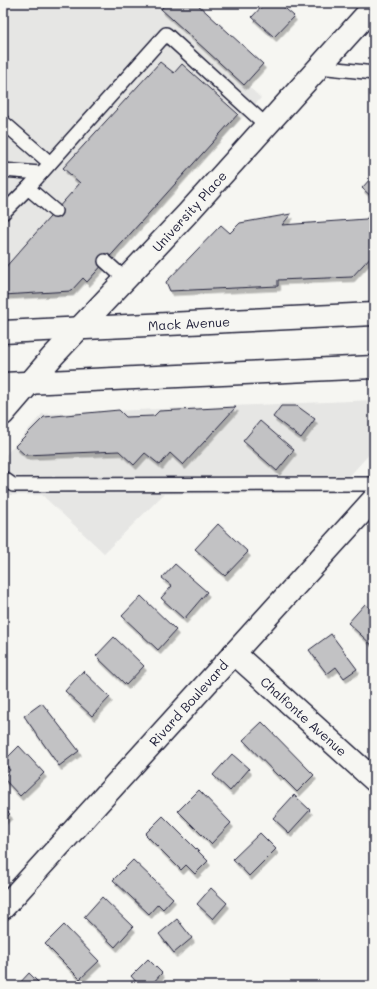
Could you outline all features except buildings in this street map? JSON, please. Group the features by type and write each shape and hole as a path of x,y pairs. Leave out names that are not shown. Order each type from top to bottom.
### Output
{"street":[{"name":"University Place","path":"3,414 29,383 267,126 374,6"},
{"name":"Mack Avenue","path":"3,332 374,314"},
{"path":"3,384 374,368"},
{"name":"Rivard Boulevard","path":"3,908 374,499"},
{"name":"Chalfonte Avenue","path":"234,652 374,780"}],"lane":[{"path":"3,213 28,188 166,34 267,126"},
{"path":"319,67 364,73 374,72"},
{"path":"3,122 50,163"},
{"path":"3,170 40,173"},
{"path":"28,188 55,211"},
{"path":"105,261 126,280"},
{"path":"3,478 13,485 374,484"}],"shaded area":[{"path":"3,3 158,3 261,98 74,297 3,299"},
{"path":"374,400 374,449 334,493 164,494 104,553 42,495 8,495 3,491 3,458 42,414"}]}
